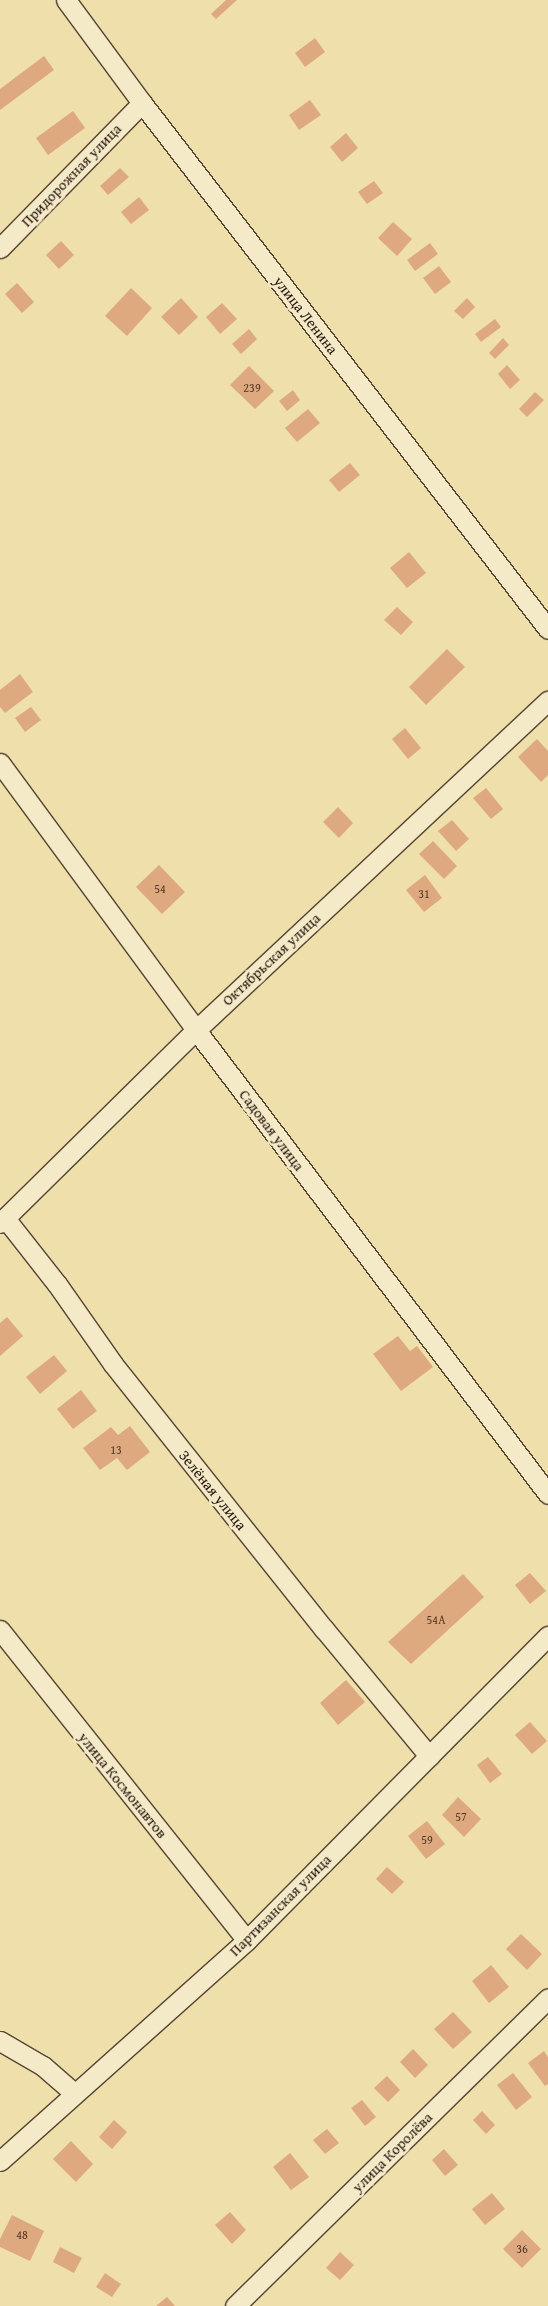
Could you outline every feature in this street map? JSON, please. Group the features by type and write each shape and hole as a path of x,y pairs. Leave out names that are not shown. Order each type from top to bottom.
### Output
{"street":[{"name":"улица Ленина","path":"66,0 142,103 548,629"},
{"name":"Придорожная улица","path":"0,248 142,103"},
{"name":"Октябрьская улица","path":"2,1221 196,1030 548,701"},
{"name":"Садовая улица","path":"0,763 196,1030 548,1494"},
{"name":"Зелёная улица","path":"2,1221 57,1284 113,1364 324,1629 429,1756"},
{"name":"улица Космонавтов","path":"0,1630 247,1940"},
{"name":"Партизанская улица","path":"0,2161 247,1940 548,1636"},
{"name":"улица Королёва","path":"235,2306 548,1998"},
{"path":"0,2041 43,2066 74,2093"}],"building":[{"path":"226,0 237,0 216,19 211,14"},
{"path":"315,38 325,52 305,67 295,53"},
{"path":"44,56 54,70 0,110 0,89"},
{"path":"310,100 321,115 299,130 289,115"},
{"path":"73,111 85,128 48,155 36,138"},
{"path":"346,133 358,148 342,162 330,147"},
{"path":"120,168 129,177 108,195 100,186"},
{"path":"374,181 383,193 367,204 358,192"},
{"path":"139,197 149,210 131,224 121,212"},
{"path":"393,222 412,239 397,256 378,238"},
{"path":"61,241 74,255 59,269 46,255"},
{"path":"430,243 438,254 415,271 407,260"},
{"path":"439,266 451,282 435,294 423,278"},
{"path":"17,283 34,302 22,313 5,294"},
{"path":"131,288 152,308 127,336 105,316"},
{"path":"181,298 198,317 179,335 161,317"},
{"path":"467,298 475,307 463,319 454,311"},
{"path":"222,303 237,319 220,334 206,317"},
{"path":"495,319 501,327 481,342 475,334"},
{"path":"249,329 257,339 241,354 232,344"},
{"path":"503,338 509,345 495,359 489,353"},
{"path":"507,365 520,380 510,389 498,374"},
{"path":"249,366 274,391 255,409 230,385"},
{"path":"293,390 300,400 287,411 279,401"},
{"path":"535,392 544,400 527,417 519,409"},
{"path":"308,409 320,423 297,442 285,428"},
{"path":"350,463 360,475 339,492 329,480"},
{"path":"409,552 426,573 407,588 390,568"},
{"path":"397,607 413,622 401,635 384,620"},
{"path":"447,649 465,667 426,705 409,687"},
{"path":"20,674 33,692 5,713 0,707 0,690"},
{"path":"31,707 41,720 25,732 15,718"},
{"path":"405,728 421,748 408,759 392,739"},
{"path":"537,739 548,751 548,775 541,782 518,757"},
{"path":"486,788 503,809 491,819 473,798"},
{"path":"338,807 353,823 339,838 323,822"},
{"path":"452,820 469,839 456,851 438,831"},
{"path":"433,841 457,866 444,879 419,854"},
{"path":"159,865 185,892 162,914 136,887"},
{"path":"425,875 442,898 424,912 406,890"},
{"path":"7,1317 23,1336 0,1356 0,1323"},
{"path":"398,1336 410,1351 417,1346 433,1367 401,1391 373,1354"},
{"path":"54,1355 67,1371 40,1394 26,1377"},
{"path":"81,1390 97,1411 73,1429 57,1409"},
{"path":"130,1426 150,1452 127,1470 117,1458 100,1470 83,1448 111,1427 118,1435"},
{"path":"530,1573 546,1591 530,1604 515,1585"},
{"path":"463,1574 484,1597 411,1664 388,1642"},
{"path":"346,1680 365,1702 338,1725 320,1703"},
{"path":"530,1722 547,1741 532,1754 515,1735"},
{"path":"488,1757 502,1774 490,1783 477,1765"},
{"path":"458,1797 481,1819 464,1837 442,1815"},
{"path":"427,1821 445,1844 426,1859 408,1836"},
{"path":"387,1867 404,1882 392,1894 376,1879"},
{"path":"521,1934 542,1954 527,1970 506,1949"},
{"path":"491,1965 509,1987 489,2003 472,1981"},
{"path":"453,2012 472,2032 453,2049 434,2029"},
{"path":"413,2049 428,2065 415,2078 400,2062"},
{"path":"544,2051 548,2057 548,2084 545,2086 528,2063"},
{"path":"513,2073 532,2097 516,2110 497,2085"},
{"path":"387,2076 400,2090 388,2102 374,2088"},
{"path":"362,2100 376,2117 365,2126 351,2108"},
{"path":"482,2111 495,2125 486,2134 473,2120"},
{"path":"114,2120 127,2132 112,2149 99,2137"},
{"path":"327,2129 339,2143 325,2154 313,2140"},
{"path":"71,2141 93,2164 76,2182 53,2159"},
{"path":"444,2149 458,2165 445,2176 432,2160"},
{"path":"290,2153 309,2177 291,2190 273,2167"},
{"path":"492,2193 505,2209 485,2225 472,2209"},
{"path":"230,2212 246,2230 232,2244 215,2225"},
{"path":"12,2215 44,2231 30,2261 0,2247 0,2239"},
{"path":"522,2230 541,2249 522,2268 503,2249"},
{"path":"60,2247 82,2258 74,2273 53,2262"},
{"path":"340,2252 354,2265 340,2280 326,2268"},
{"path":"105,2273 121,2284 112,2297 96,2287"},
{"path":"167,2297 175,2306 156,2306"}]}
